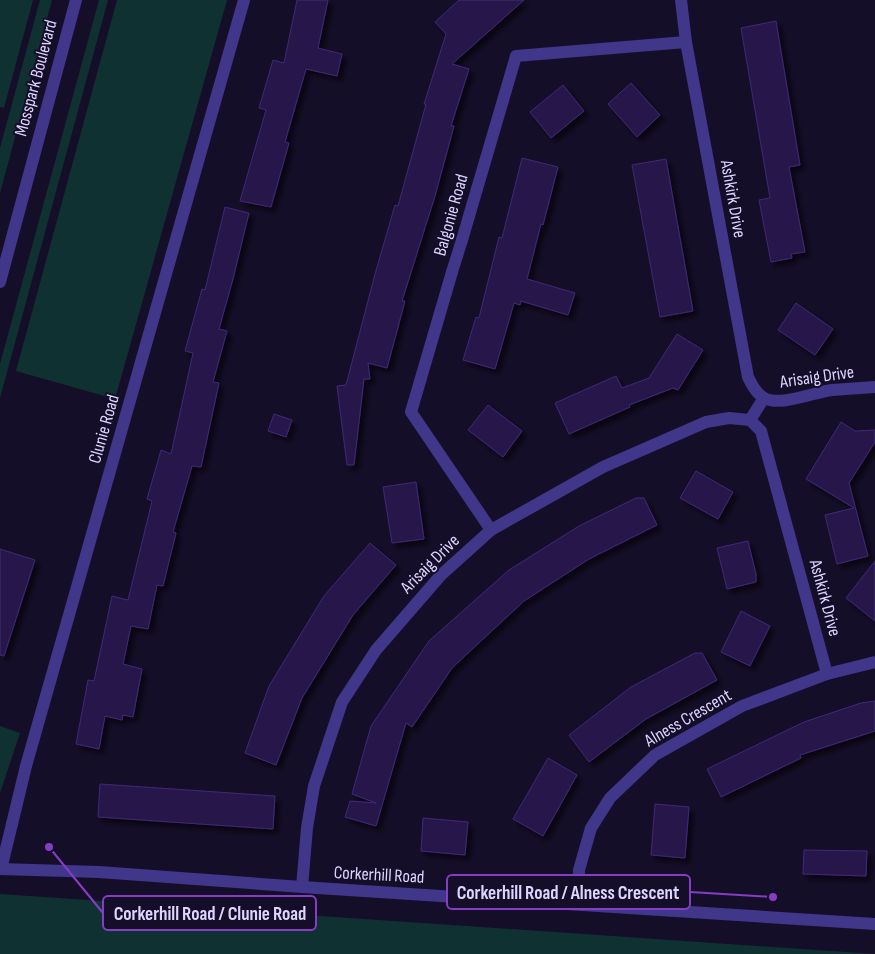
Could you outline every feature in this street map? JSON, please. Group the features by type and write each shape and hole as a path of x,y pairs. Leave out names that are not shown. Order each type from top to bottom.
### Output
{"street":[{"name":"Mosspark Boulevard","path":"0,282 76,0"},
{"name":"Clunie Road","path":"0,869 26,766 244,0"},
{"name":"Ashkirk Drive","path":"681,0 686,42 748,377 753,389 764,398"},
{"name":"Balgonie Road","path":"491,530 411,412 516,56 686,42"},
{"name":"Arisaig Drive","path":"764,398 774,401 831,390 875,387"},
{"path":"750,420 764,398"},
{"name":"Arisaig Drive","path":"302,888 307,828 314,786 342,702 376,650 441,575 491,530 603,467 706,422 729,418 750,420"},
{"name":"Ashkirk Drive","path":"750,420 760,431 827,674"},
{"name":"Alness Crescent","path":"578,904 579,870 591,828 610,798 655,755 742,706 827,674 875,662"},
{"name":"Corkerhill Road","path":"0,869 99,872 302,888 875,924"}],"green space":[{"path":"0,0 33,0 4,108 0,107"},
{"path":"40,0 52,0 0,193 0,148"},
{"path":"99,0 108,0 0,398 0,364"},
{"path":"117,0 227,0 115,399 16,371"},
{"path":"0,726 20,733 0,793"},
{"path":"0,894 875,954 0,954"}],"building":[{"path":"297,0 328,0 318,48 342,54 337,76 306,69 285,142 289,143 271,207 240,201 266,110 259,108 273,60 284,63"},
{"path":"459,0 524,0 452,64 469,69 451,126 454,126 435,196 402,301 405,301 387,368 368,363 370,379 364,379 354,465 347,465 337,386 346,385 375,274 395,205 398,206 426,104 424,104 446,34 435,22"},
{"path":"776,21 800,165 789,167 805,252 791,254 792,258 771,262 759,200 770,198 741,28"},
{"path":"631,83 660,115 637,137 608,104"},
{"path":"563,85 584,111 551,138 530,112"},
{"path":"522,158 558,167 527,279 575,293 568,315 521,301 520,305 514,303 495,369 463,360 476,317 479,318 499,237 502,238"},
{"path":"666,159 693,311 660,317 632,165"},
{"path":"225,207 249,213 219,329 227,331 213,382 219,383 201,467 192,466 173,532 176,533 163,586 157,585 148,629 131,626 123,664 142,669 133,717 123,715 122,720 105,716 99,749 76,744 88,680 94,681 112,596 128,600 152,501 147,499 161,450 171,454 193,353 185,351 202,289 205,290"},
{"path":"796,303 833,329 815,355 778,330"},
{"path":"677,334 703,350 678,390 673,388 629,405 630,407 569,434 555,403 616,376 622,388 649,378"},
{"path":"488,405 522,431 503,457 468,430"},
{"path":"274,414 292,420 286,437 268,431"},
{"path":"841,422 855,431 875,430 875,442 849,483 868,556 837,564 825,515 854,508 806,479"},
{"path":"696,471 733,492 718,519 680,498"},
{"path":"416,482 424,539 392,543 383,487"},
{"path":"636,498 644,498 657,525 589,559 524,601 452,668 412,727 406,723 376,826 345,817 350,801 376,803 352,794 371,726 429,641 509,570 579,526"},
{"path":"748,541 756,574 756,582 727,589 717,548"},
{"path":"370,543 396,565 353,615 302,698 276,765 245,753 269,686 324,596"},
{"path":"0,549 35,560 4,656 0,655"},
{"path":"875,561 875,621 846,598"},
{"path":"741,611 770,626 750,666 721,652"},
{"path":"695,653 702,653 717,680 646,719 589,762 569,735 631,687"},
{"path":"875,701 875,731 800,755 801,758 721,797 707,769 804,722 861,703"},
{"path":"548,758 577,775 543,836 513,819"},
{"path":"100,784 275,796 273,829 98,817"},
{"path":"655,804 689,807 685,858 651,855"},
{"path":"423,818 468,822 465,855 421,851"},
{"path":"804,850 867,851 866,876 803,874"}],"place":[{"name":"Corkerhill Road / Clunie Road","path":"49,847"},
{"name":"Corkerhill Road / Alness Crescent","path":"773,897"}]}
